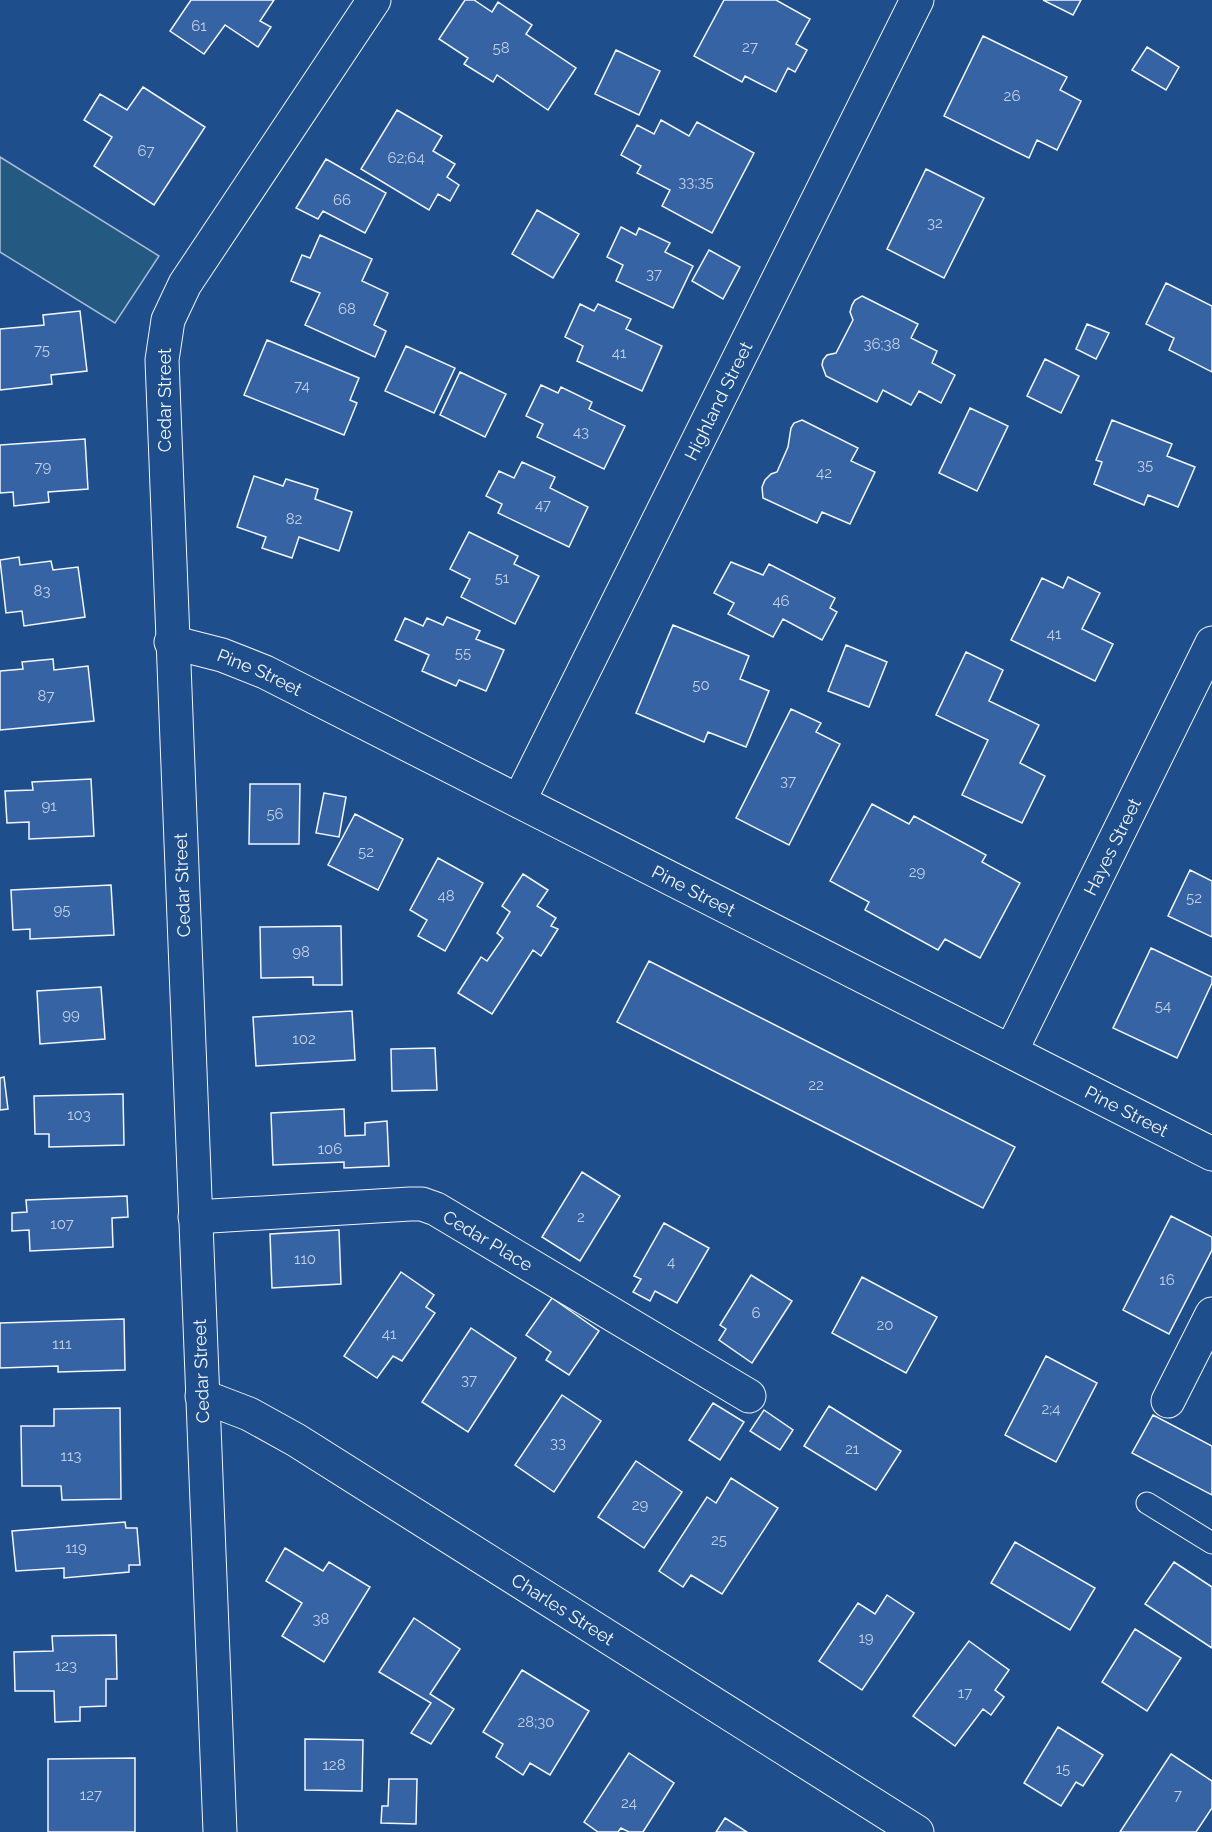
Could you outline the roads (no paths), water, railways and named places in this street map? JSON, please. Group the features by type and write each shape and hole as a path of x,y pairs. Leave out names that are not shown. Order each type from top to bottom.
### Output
{"street":[{"name":"Cedar Street","path":"220,1832 161,381 164,340 168,320 184,284 374,0"},
{"name":"Highland Street","path":"519,801 917,0"},
{"name":"Pine Street","path":"171,642 222,656 265,672 1212,1154"},
{"name":"Hayes Street","path":"1011,1051 1212,643"},
{"name":"Cedar Place","path":"195,1217 422,1204 436,1209 749,1396"},
{"path":"1168,1401 1212,1314"},
{"name":"Charles Street","path":"202,1396 249,1414 296,1440 917,1832"}],"lane":[{"path":"1147,1503 1212,1543"}]}
